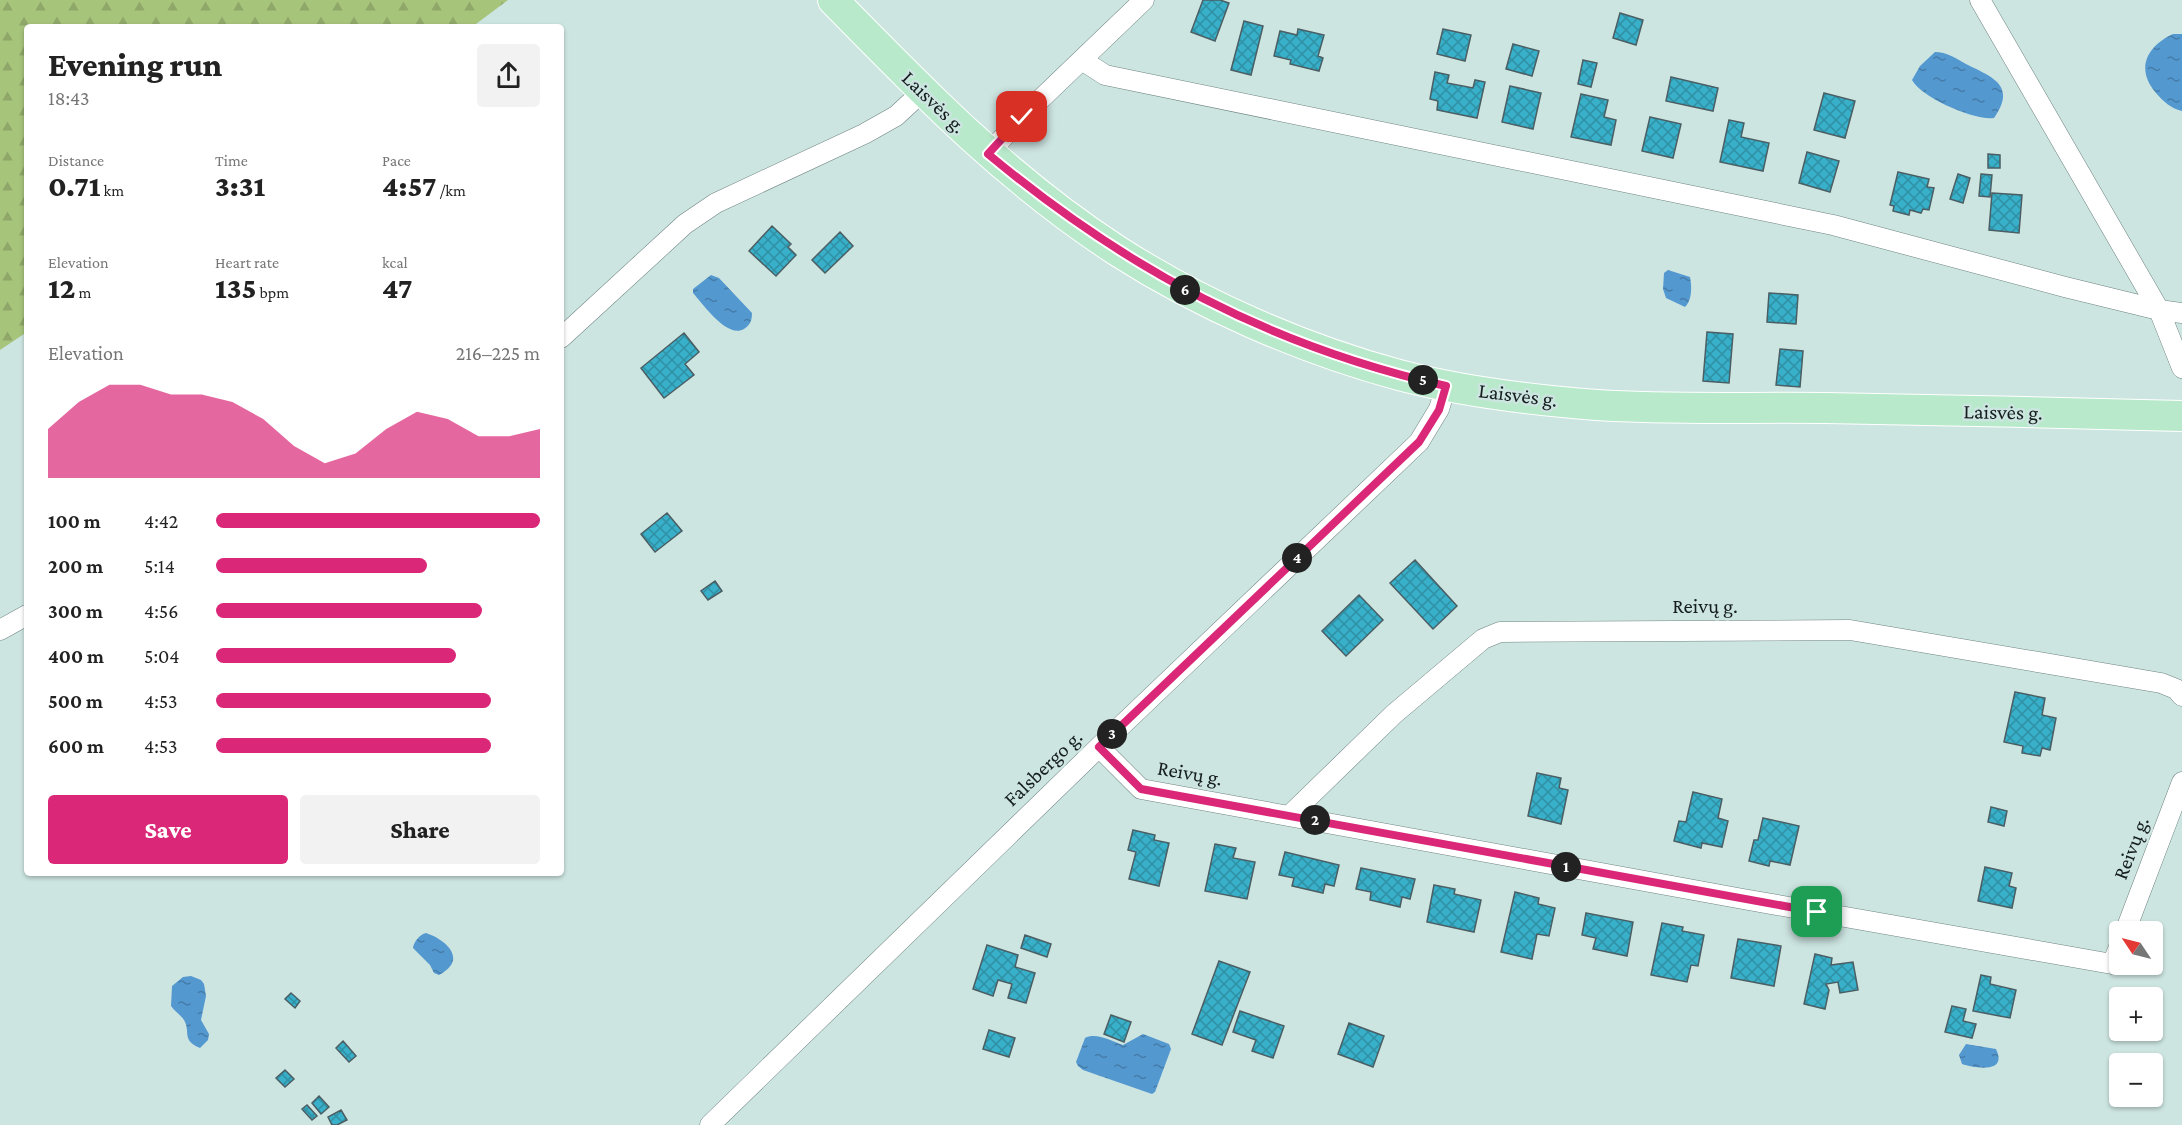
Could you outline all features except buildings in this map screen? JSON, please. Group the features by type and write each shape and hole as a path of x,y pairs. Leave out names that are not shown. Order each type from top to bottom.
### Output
{"main road":[{"name":"Laisvės g.","path":"833,0 922,92 988,154 1076,223 1143,266 1203,299 1263,327 1354,362 1446,386 1598,405 2182,416"}],"street":[{"path":"988,154 1005,134 1144,0"},
{"path":"1980,0 2159,310 2182,368"},
{"path":"1082,60 1105,75 1833,225 2159,310 2182,313"},
{"path":"564,335 702,212 716,203 864,134 896,116 922,92"},
{"name":"Falsbergo g.","path":"710,1125 1099,747 1419,442 1439,410 1446,386"},
{"path":"0,630 24,617"},
{"name":"Reivų g.","path":"1289,816 1394,714 1483,639 1500,633 1850,630 2161,683 2176,689 2182,696"},
{"name":"Reivų g.","path":"1099,747 1141,789 2109,963"},
{"name":"Reivų g.","path":"2129,921 2182,782"}],"green space":[{"path":"0,0 508,0 476,24 24,24 24,334 0,350"}],"water":[{"path":"2173,34 2182,34 2182,111 2171,106 2156,93 2146,75 2145,67 2156,45"},
{"path":"1935,52 1951,56 1985,73 1998,84 2003,97 1994,118 1974,116 1949,107 1917,87 1912,80 1920,66"},
{"path":"1668,270 1690,277 1691,293 1685,307 1666,298 1663,289 1664,273"},
{"path":"711,275 719,278 752,313 748,326 744,329 737,331 723,325 693,293 693,289"},
{"path":"426,933 447,945 453,957 448,969 439,975 434,973 430,965 413,948 417,939"},
{"path":"191,976 201,980 204,984 206,996 201,1020 209,1034 208,1040 200,1048 190,1042 184,1020 171,1006 172,986 183,977"},
{"path":"1143,1034 1169,1044 1171,1049 1155,1092 1152,1094 1083,1070 1076,1062 1085,1038 1089,1036 1109,1039 1123,1045"},
{"path":"1966,1044 1996,1049 1998,1062 1994,1066 1982,1068 1962,1064 1959,1055"}],"route":[{"path":"1022,117 988,154 1029,188 1118,251 1161,277 1263,327 1354,362 1446,386 1439,410 1419,442 1099,747 1141,789 1817,912"}]}
